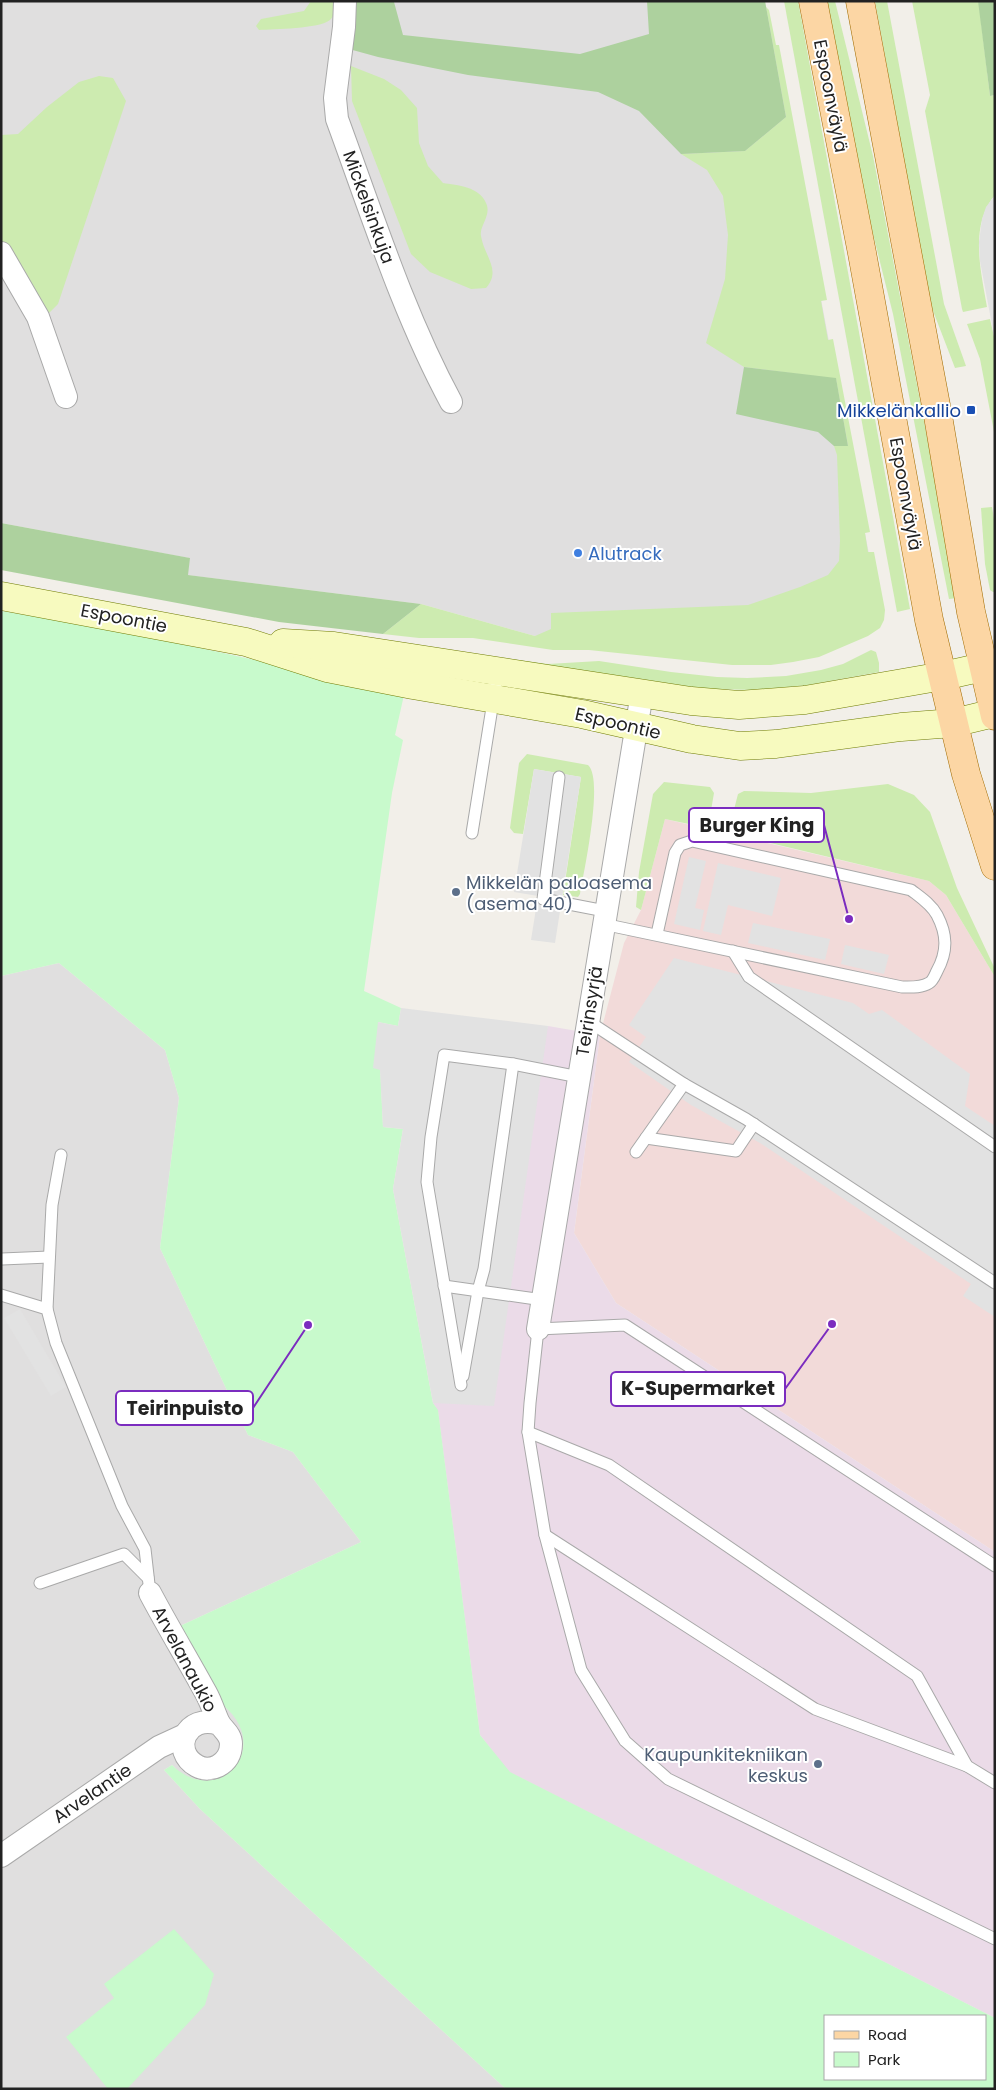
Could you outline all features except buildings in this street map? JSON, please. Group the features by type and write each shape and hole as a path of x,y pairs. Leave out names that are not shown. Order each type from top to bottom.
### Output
{"main road":[{"name":"Espoonväylä","path":"813,1 862,253 929,620 966,774 995,866"},
{"path":"860,1 938,416 971,612 989,666 995,714"},
{"name":"Espoontie","path":"1,596 246,642 327,668 582,714 636,728 740,746 776,744 901,727 953,723 995,714"},
{"name":"Espoontie","path":"246,642 334,646 642,693 739,704 805,700 989,666"}],"street":[{"name":"Mickelsinkuja","path":"345,1 344,27 335,98 337,118 396,281 430,364 451,402"},
{"path":"1,253 38,317 66,398"},
{"name":"Teirinsyrjä","path":"538,1329 642,693"},
{"name":"Arvelanaukio","path":"149,1586 207,1695 219,1724 230,1736 230,1751 223,1763 215,1768 199,1768 187,1758 183,1742 185,1735 196,1724 210,1721 219,1724"},
{"name":"Arvelantie","path":"1,1856 159,1747 185,1735"}],"lane":[{"path":"472,833 495,699 498,670"},
{"path":"559,777 543,898 657,934 885,984 914,987 931,983 941,964 946,948 945,935 936,913 911,890 692,841 680,845 675,853 657,934"},
{"path":"732,951 750,977 995,1147"},
{"path":"588,1021 684,1084 754,1124 995,1284"},
{"path":"513,1064 484,1270 478,1291 461,1385 427,1182 431,1137 444,1055 513,1064 579,1077"},
{"path":"636,1152 684,1084"},
{"path":"646,1138 736,1151 754,1124"},
{"path":"61,1155 52,1205 47,1309 56,1343 122,1506 145,1549 149,1586"},
{"path":"2,1259 49,1257"},
{"path":"444,1286 543,1300"},
{"path":"1,1295 47,1309"},
{"path":"995,1566 625,1325 538,1329 528,1432 546,1535 581,1670 625,1741 668,1779 995,1939"},
{"path":"528,1432 609,1465 917,1676 967,1766"},
{"path":"546,1535 814,1709 967,1766 995,1782"},
{"path":"40,1584 124,1554 149,1586"}],"shaded area":[{"path":"1,1 765,1 878,602 535,636 421,604 187,575 189,558 1,523"},
{"path":"995,195 995,341 980,261 979,242 982,219 986,207"},
{"path":"534,769 581,777 555,943 531,940 538,896 514,892"},
{"path":"665,819 929,881 946,895 995,977 995,1552 616,1303 574,1233 600,1035 624,943 641,910"},
{"path":"689,857 706,861 695,908 704,910 700,930 674,924"},
{"path":"718,863 781,878 772,916 728,905 721,935 703,931"},
{"path":"753,923 830,939 825,960 748,943"},
{"path":"845,945 889,955 884,974 841,964"},
{"path":"674,958 853,1003 869,1014 882,1010 970,1074 965,1106 995,1126 995,1317 963,1296 971,1284 760,1143 691,1105 629,1062 646,1037 629,1025"},
{"path":"59,963 165,1050 179,1098 160,1248 248,1435 293,1452 361,1542 180,1626 224,1706 235,1715 242,1727 244,1741 242,1754 235,1766 226,1775 215,1780 191,1779 180,1773 172,1765 164,1770 200,1809 506,2089 1,2089 1,976"},
{"path":"401,1008 548,1026 494,1406 433,1403 393,1189 403,1129 383,1127 380,1070 373,1068 378,1022 398,1026"},
{"path":"548,1026 600,1035 574,1233 616,1303 995,1552 995,2018 509,1772 480,1735 438,1411 433,1403"},
{"path":"20,1309 66,1387 51,1396 4,1318"}],"green space":[{"path":"311,1 335,1 332,18 324,23 296,28 259,30 256,26 261,19 304,11"},
{"path":"352,1 394,2 403,35 580,54 649,34 647,1 765,1 786,117 745,151 681,154 639,111 598,92 468,75 378,57 349,49"},
{"path":"784,1 798,1 910,609 897,612"},
{"path":"825,1 835,1 873,156 958,598 949,599 893,314 857,170"},
{"path":"875,1 887,1 944,304 966,366 955,368 930,303"},
{"path":"912,1 978,1 990,96 995,95 995,195 987,207 979,235 980,264 987,307 963,312 925,111 930,95"},
{"path":"978,1 995,1 995,95 990,96"},
{"path":"766,7 769,10 776,45 779,45 827,300 821,301 828,340 833,339 870,532 865,533 868,552 874,552 885,610 884,620 880,628 868,636 819,657 771,665 732,665 589,650 553,650 473,638 419,638 383,634 421,604 535,636 551,629 551,613 748,605 828,575 839,561 837,455 834,446 848,446 836,379 744,367 706,343 725,279 728,235 723,196 707,170 681,154 745,151 786,117"},
{"path":"351,66 384,79 401,90 417,108 419,143 428,166 443,183 468,188 479,193 483,198 487,207 487,216 481,236 492,269 491,281 486,288 471,289 430,272 411,254 352,101"},
{"path":"99,76 113,78 126,101 58,304 46,316 1,246 1,135 18,134 47,107 79,82"},
{"path":"990,319 995,341 995,437 980,359 967,324"},
{"path":"744,367 836,378 848,446 834,446 818,432 736,414"},
{"path":"992,507 995,525 995,592 990,590 985,564 981,508"},
{"path":"1,523 190,558 188,575 421,604 383,634 279,622 1,570"},
{"path":"1,611 204,649 404,695 395,735 403,740 392,793 364,991 401,1008 398,1026 378,1022 383,1127 403,1129 393,1189 433,1403 438,1410 480,1735 510,1772 995,2018 995,2089 506,2089 200,1809 164,1770 172,1765 189,1777 206,1780 221,1777 234,1768 241,1755 243,1740 238,1723 224,1706 180,1626 361,1542 293,1452 248,1435 160,1248 179,1098 165,1050 59,963 1,976"},
{"path":"871,650 876,652 879,672 808,685 756,690 707,689 459,652 548,664 599,661 671,672 747,678 786,676 821,670 843,664"},
{"path":"527,754 588,765 592,774 594,806 592,826 578,897 563,895 581,777 534,769 523,834 514,833 510,828 519,763"},
{"path":"664,782 710,787 714,793 708,828 665,819 641,910 636,907 639,872 653,794"},
{"path":"888,784 914,795 930,812 957,888 995,969 995,977 946,895 929,881 728,833 738,794 744,791 811,793"},
{"path":"174,1929 214,1974 205,2005 127,2089 108,2089 66,2037 114,1998 104,1984"}],"place":[{"name":"Mikkelänkallio","path":"971,410"},
{"name":"Alutrack","path":"578,553"},
{"name":"Mikkelän paloasema (asema 40)","path":"456,892"},
{"name":"Burger King","path":"849,919"},
{"name":"K-Supermarket","path":"832,1324"},
{"name":"Teirinpuisto","path":"308,1325"},
{"name":"Kaupunkitekniikan keskus","path":"818,1764"}]}
